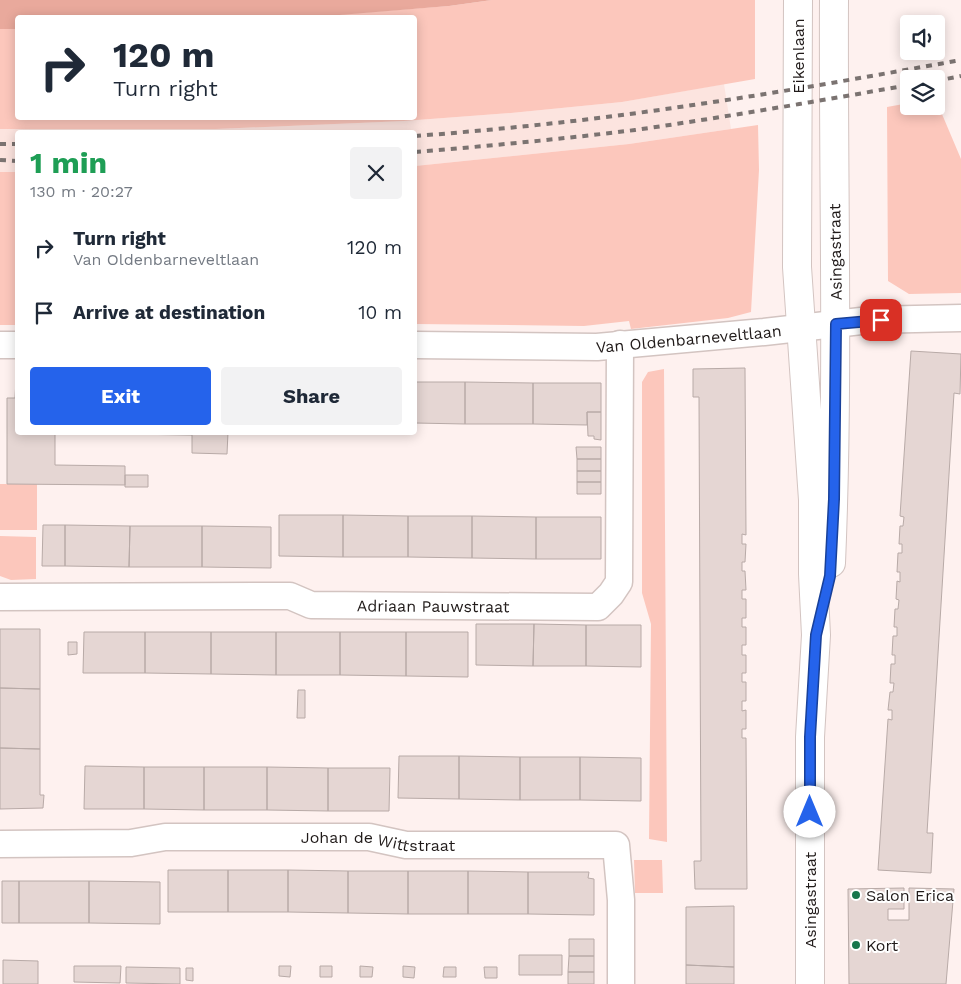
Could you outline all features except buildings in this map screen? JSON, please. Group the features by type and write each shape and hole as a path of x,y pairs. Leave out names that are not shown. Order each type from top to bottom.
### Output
{"main road":[{"name":"Eikenlaan","path":"798,0 798,113"},
{"name":"Asingastraat","path":"816,635 830,576 834,499 836,324 834,0"},
{"name":"Asingastraat","path":"798,113 797,267 813,500 816,635 810,737 810,984"}],"street":[{"name":"Van Oldenbarneveltlaan","path":"417,345 597,347 870,320 961,318"},
{"name":"Adriaan Pauwstraat","path":"0,596 290,596 311,605 598,607 611,594 619,582 620,344"},
{"path":"0,345 15,345"},
{"name":"Johan de Wittstraat","path":"0,844 131,844 165,837 369,837 406,845 616,845 621,900 621,984"}],"shaded area":[{"path":"0,0 492,0 449,6 340,15 15,15 15,29 0,29"},
{"path":"492,0 755,0 755,79 622,102 511,113 404,121 216,129 0,129 0,29 15,29 15,120 417,120 417,15 330,15 449,6"},
{"path":"724,84 731,129 629,144 417,166 417,130 15,130 15,172 0,172 0,129 216,129 404,121 622,102"},
{"path":"900,105 900,115 942,115 961,159 961,293 909,294 888,281 887,107"},
{"path":"758,125 759,170 751,312 728,318 631,329 629,321 584,326 417,324 417,166 629,144"},
{"path":"0,172 15,172 15,325 0,325"},
{"path":"664,369 667,842 649,839 651,624 642,593 642,382 648,372"},
{"path":"0,484 37,484 37,530 0,530"},
{"path":"0,536 36,537 36,579 11,580 0,576"},
{"path":"634,860 662,860 663,893 635,893"}],"railway":[{"path":"417,136 554,123 658,110 961,60"},
{"path":"945,79 961,76"},
{"path":"417,152 635,130 900,87"},
{"path":"0,144 15,144"},
{"path":"0,160 15,161"}],"place":[{"name":"Salon Erica","path":"856,895"},
{"name":"Kort","path":"856,945"}],"route":[{"path":"810,812 810,737 816,635 830,576 834,499 836,324 881,320"}]}
